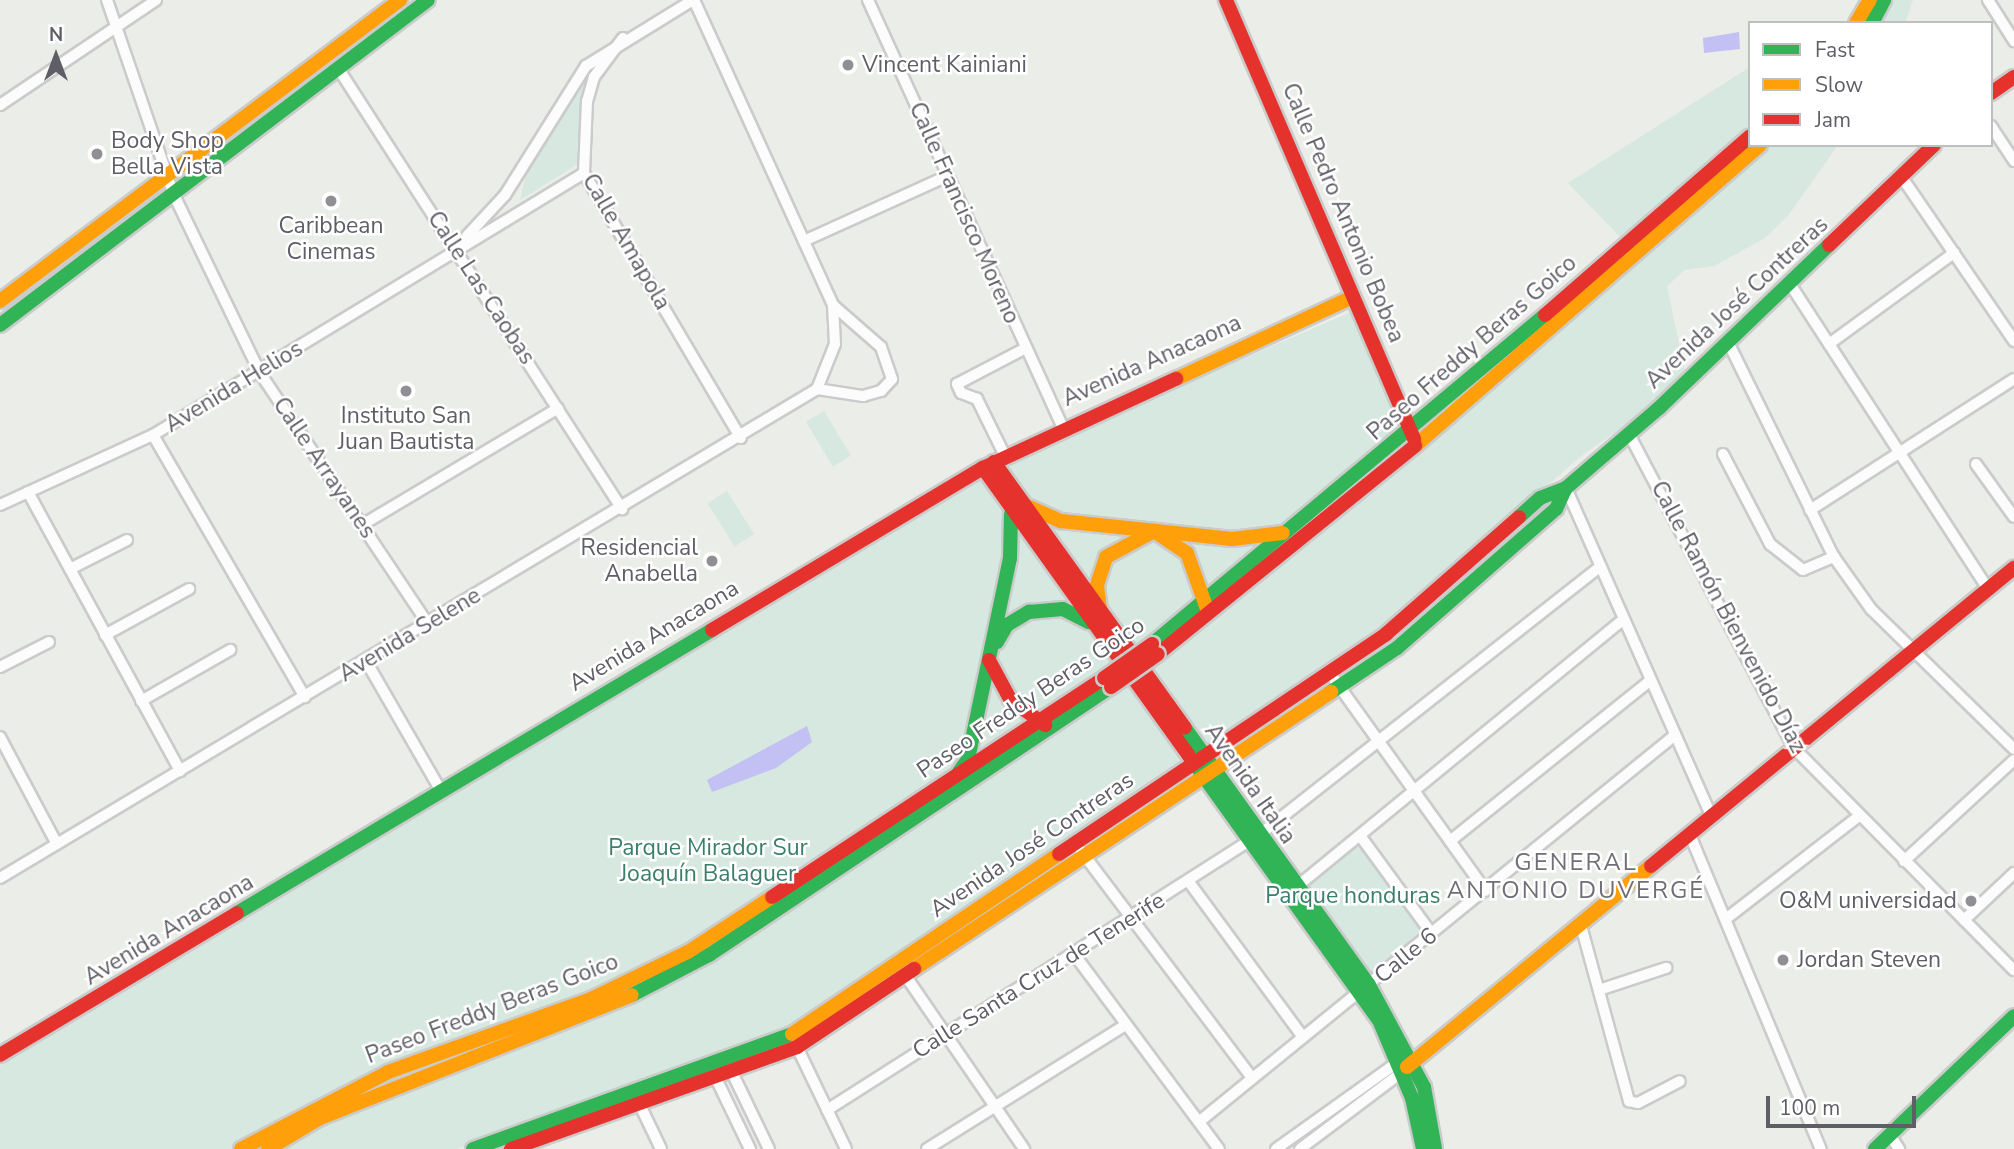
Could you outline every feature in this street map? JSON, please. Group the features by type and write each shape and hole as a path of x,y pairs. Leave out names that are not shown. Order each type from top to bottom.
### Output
{"main road":[{"path":"0,301 400,0"},
{"path":"0,324 428,0"},
{"name":"Calle Pedro Antonio Bobea","path":"1226,0 1414,438"},
{"path":"1857,21 1870,0"},
{"path":"1873,21 1884,0"},
{"path":"1993,92 2014,77"},
{"name":"Paseo Freddy Beras Goico","path":"1598,278 1748,138"},
{"name":"Paseo Freddy Beras Goico","path":"241,1149 388,1072 590,999 688,952 1107,683 1207,610 1414,438 1598,278 1758,147"},
{"name":"Avenida José Contreras","path":"728,1064 797,1047 905,975 1198,760 1386,634 1540,498 1566,488 1629,434 1792,287 1932,147"},
{"name":"Avenida Anacaona","path":"0,1055 440,789 994,462 1062,426 1353,297"},
{"name":"Paseo Freddy Beras Goico","path":"1207,610 1302,523 1414,438"},
{"name":"Avenida Italia","path":"994,462 1013,502 1364,989 1404,1065 1424,1087 1429,1147"},
{"name":"Avenida José Contreras","path":"473,1149 712,1070 791,1035 1079,849 1207,773 1396,648 1556,509 1566,488"},
{"path":"953,780 968,759 1013,542 1013,502 1049,519 1268,540 1302,523"},
{"path":"1154,531 1187,553 1207,610"},
{"path":"988,657 1007,625 1030,612 1063,609 1097,619 1097,585 1106,557 1154,531"},
{"path":"1404,1065 1712,818 1793,747 2014,568"},
{"path":"988,657 1010,699 1044,724"},
{"name":"Paseo Freddy Beras Goico","path":"268,1149 320,1118 607,1008 709,955 1044,724"},
{"path":"1875,1149 2014,1016"},
{"name":"Avenida José Contreras","path":"511,1149 544,1143 712,1070"}],"street":[{"name":"Calle Arrayanes","path":"107,0 173,193 260,373 428,624"},
{"path":"0,105 156,0"},
{"path":"693,0 833,305 881,348 892,379 881,391 863,396 817,389 831,360 833,305"},
{"name":"Avenida Helios","path":"456,248 505,195 573,82 623,38 693,0"},
{"name":"Calle Francisco Moreno","path":"868,0 1062,426"},
{"path":"1988,0 2014,41"},
{"name":"Calle Amapola","path":"623,38 594,77 587,101 584,173 741,438"},
{"name":"Calle Las Caobas","path":"338,68 622,509"},
{"path":"1993,129 2014,161"},
{"name":"Avenida Helios","path":"0,505 153,435 260,373 456,248 584,173"},
{"path":"804,241 947,176"},
{"path":"1901,176 2014,341"},
{"path":"1829,344 1954,253"},
{"path":"1792,287 1896,453 1987,589"},
{"path":"1729,344 1834,557 1871,609 1914,648 2014,749"},
{"path":"994,462 977,398 961,393 957,384 1026,348"},
{"path":"1810,510 2014,379"},
{"name":"Avenida Selene","path":"0,878 741,438 817,389"},
{"path":"362,525 558,408"},
{"name":"Calle Ramón Bienvenido Díaz","path":"1629,434 1793,747 2014,970"},
{"path":"153,435 304,697"},
{"path":"1724,454 1770,544 1802,570 1834,557"},
{"path":"1976,464 2014,517"},
{"path":"1566,488 1712,818"},
{"path":"28,492 180,771"},
{"path":"70,569 127,540"},
{"name":"Calle Santa Cruz de Tenerife","path":"827,1110 1189,882 1254,838 1600,567"},
{"path":"104,635 189,589"},
{"path":"1291,891 1416,793 1623,620"},
{"path":"0,667 49,642"},
{"path":"141,701 230,650"},
{"path":"366,660 440,789"},
{"path":"1329,672 1486,891"},
{"path":"1450,841 1650,681"},
{"name":"Calle 6","path":"1200,1121 1675,735"},
{"path":"0,737 57,844"},
{"path":"1904,860 2014,760"},
{"path":"1727,918 1859,816"},
{"path":"1690,835 1727,918 1821,1149"},
{"path":"1361,837 1432,934"},
{"path":"1079,849 1252,1078"},
{"path":"1964,920 2014,873"},
{"path":"1189,882 1303,1037"},
{"path":"1580,922 1629,1101 1638,1103 1680,1081"},
{"path":"1074,954 1124,1026 1219,1149"},
{"path":"1599,990 1666,968"},
{"path":"905,975 945,1035 999,1107 1024,1149"},
{"path":"927,1149 999,1107 1124,1026"},
{"path":"797,1047 846,1149"},
{"path":"728,1064 769,1149"},
{"path":"1276,1149 1404,1065"},
{"path":"1300,1149 1404,1065"},
{"path":"712,1070 750,1149"},
{"path":"639,1103 661,1149"},
{"path":"1890,1135 1899,1149"}],"green space":[{"path":"1889,0 1913,0 1906,21 1877,21"},
{"path":"593,65 581,112 578,164 520,200 528,166"},
{"path":"1748,68 1748,126 1620,237 1568,183"},
{"name":"Parque Mirador Sur Joaquín Balaguer","path":"1766,147 1837,147 1788,216 1765,238 1714,266 1685,270 1667,286 1686,377 1657,404 1585,453 1375,634 789,1030 457,1149 0,1149 0,1066 1032,450 1351,312 1416,451"},
{"path":"824,411 851,456 833,466 806,422"},
{"path":"727,491 754,534 735,546 707,503"},
{"name":"Parque honduras","path":"1361,837 1432,934 1364,983 1294,886"}],"water":[{"path":"1739,32 1740,49 1704,53 1703,38"},
{"path":"807,726 812,742 776,768 712,792 707,780"}],"traffic: fast":[{"path":"0,325 428,0"},
{"path":"1873,21 1884,0"},
{"path":"1519,517 1540,498 1566,488 1659,408 1829,245"},
{"path":"1152,644 1545,315"},
{"path":"1331,692 1397,648 1556,509 1566,488"},
{"path":"959,772 968,759 1010,558 1011,514"},
{"path":"997,642 1007,625 1029,612 1063,609 1089,622"},
{"path":"237,913 712,630"},
{"path":"632,995 709,955 1111,687"},
{"path":"1185,728 1369,985 1424,1087 1435,1149"},
{"path":"1189,756 1379,1020 1412,1098 1423,1149"},
{"path":"1875,1149 2014,1016"},
{"path":"473,1149 792,1034"}],"traffic: slow":[{"path":"0,301 400,0"},
{"path":"1857,21 1870,0"},
{"path":"1415,446 1758,147"},
{"path":"1176,379 1353,297"},
{"path":"1029,507 1061,521 1232,539 1283,533"},
{"path":"1100,610 1097,585 1106,557 1154,531 1187,553 1207,609"},
{"path":"914,969 1331,692"},
{"path":"792,1034 1059,854"},
{"path":"1407,1067 1651,866"},
{"path":"241,1149 388,1072 591,999 688,952 772,897"},
{"path":"268,1149 320,1118 632,995"}],"traffic: jam":[{"path":"1226,0 1414,439"},
{"path":"1993,92 2014,77"},
{"path":"1545,315 1748,138"},
{"path":"1829,245 1932,147"},
{"path":"712,630 983,468 1176,379"},
{"path":"1158,654 1415,446"},
{"path":"994,462 1185,728"},
{"path":"983,468 1189,756"},
{"path":"1059,854 1386,634 1519,517"},
{"path":"1651,866 2014,568"},
{"path":"1104,678 1152,644"},
{"path":"1111,687 1158,654"},
{"path":"989,660 1010,699 1045,725"},
{"path":"772,897 1104,678"},
{"path":"0,1055 237,913"},
{"path":"511,1149 797,1047 914,969"}],"place":[{"name":"Vincent Kainiani","path":"848,65"},
{"name":"Body Shop Bella Vista","path":"97,154"},
{"name":"Caribbean Cinemas","path":"331,201"},
{"name":"Instituto San Juan Bautista","path":"406,391"},
{"name":"Residencial Anabella","path":"712,561"},
{"name":"O&M universidad","path":"1971,901"},
{"name":"Jordan Steven","path":"1783,960"}],"district":[{"name":"GENERAL ANTONIO DUVERGÉ","path":"1576,877"}]}
